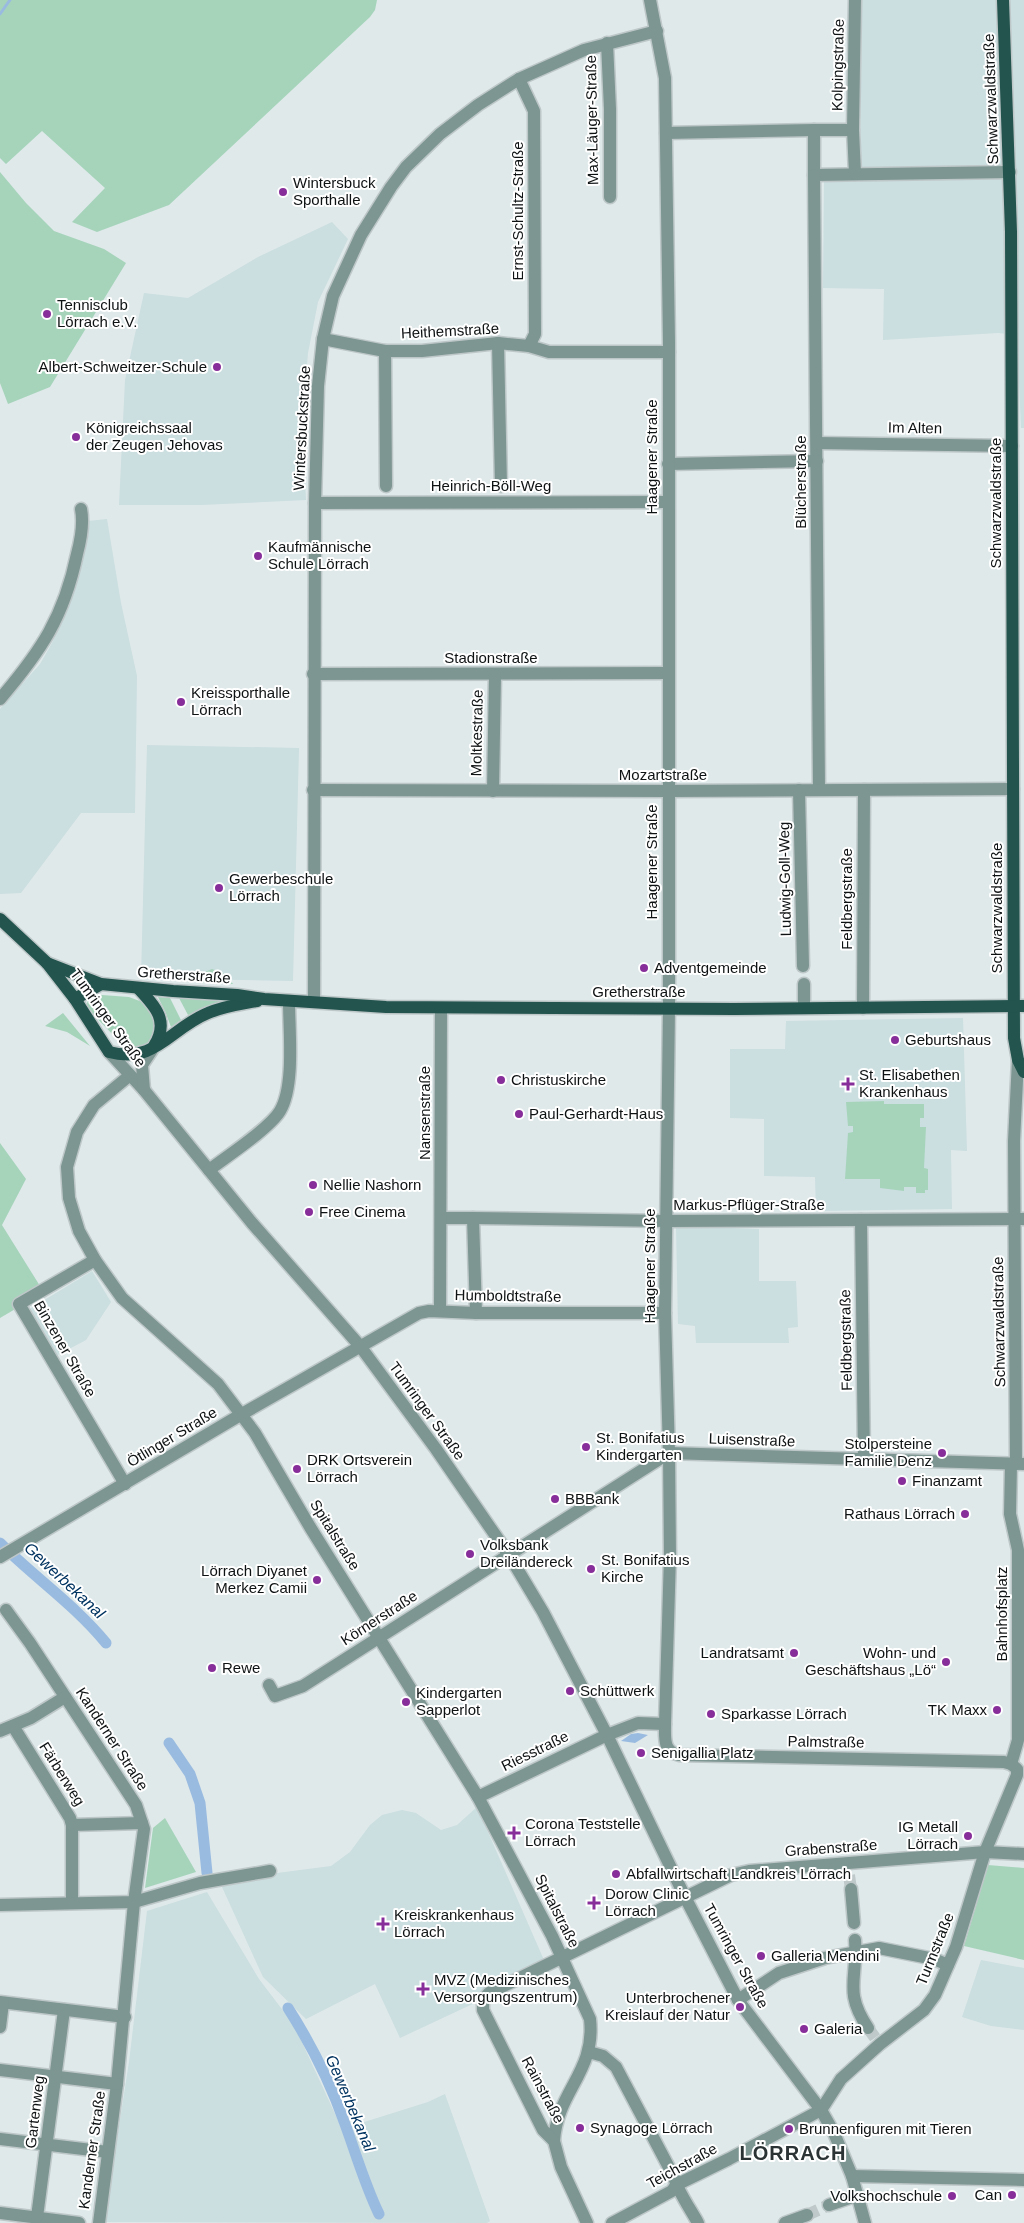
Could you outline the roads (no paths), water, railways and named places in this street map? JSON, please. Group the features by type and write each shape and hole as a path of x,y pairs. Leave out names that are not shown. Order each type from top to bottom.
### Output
{"main road":[{"name":"Schwarzwaldstraße","path":"1003,0 1010,172 1013,789 1019,1006 1014,1038 1018,1060 1024,1072"},
{"name":"Tumringer Straße","path":"0,919 47,964 75,1000 109,1052"},
{"name":"Tumringer Straße","path":"47,964 101,984"},
{"name":"Gretherstraße","path":"101,984 372,1007 863,1008 1019,1006"},
{"path":"75,1000 101,984"},
{"path":"138,988 154,1005 161,1023 161,1031 152,1050"},
{"name":"Gretherstraße","path":"109,1052 133,1056 152,1050 172,1034 208,1013 264,999"}],"street":[{"name":"Haagener Straße","path":"650,0 665,78 669,352 669,1008 665,1313 670,1453 670,1556 665,1724"},
{"name":"Kolpingstraße","path":"855,0 853,130 855,174"},
{"name":"Wintersbuckstraße","path":"314,1002 313,674 318,386 323,339 333,296 372,216 394,182 406,167 440,134 478,105 519,79 562,58 607,43 657,31"},
{"name":"Max-Läuger-Straße","path":"607,43 610,109 610,197"},
{"name":"Ernst-Schultz-Straße","path":"519,79 534,111 534,334 529,346"},
{"name":"Blücherstraße","path":"814,130 819,790"},
{"path":"666,133 853,130"},
{"path":"814,175 1010,172"},
{"name":"Heithemstraße","path":"323,339 385,351 422,351 498,343 529,346 549,352 669,352"},
{"path":"498,343 501,486"},
{"path":"385,351 386,486"},
{"name":"Im Alten","path":"817,443 1012,446"},
{"path":"668,464 817,461"},
{"name":"Heinrich-Böll-Weg","path":"315,503 668,502"},
{"path":"0,699 36,656 52,629 69,587 81,537 83,518 80,509"},
{"name":"Stadionstraße","path":"313,674 495,675 668,673"},
{"name":"Moltkestraße","path":"492,792 495,675"},
{"name":"Mozartstraße","path":"313,790 668,792 1013,789"},
{"name":"Ludwig-Goll-Weg","path":"799,790 803,966"},
{"name":"Feldbergstraße","path":"863,1008 864,790"},
{"path":"804,984 804,1008"},
{"path":"209,1170 280,1112 289,1086 289,1001"},
{"name":"Nansenstraße","path":"440,1311 441,1008"},
{"name":"Tumringer Straße","path":"144,1090 142,1065 152,1050"},
{"name":"Tumringer Straße","path":"109,1052 144,1090 252,1223 360,1346 436,1450 509,1555 543,1612 634,1786 666,1861 738,2000 821,2110 852,2176 865,2223"},
{"name":"Schwarzwaldstraße","path":"1017,1464 1015,1262 1019,1219 1014,1141 1018,1060"},
{"name":"Spitalstraße","path":"130,1076 94,1105 77,1132 67,1167 69,1198 80,1231 95,1260 122,1298 218,1384 242,1414 478,1797 562,1956 590,2019 591,2031 589,2052 581,2072 561,2107 555,2124 554,2141"},
{"path":"441,1218 473,1218 476,1313"},
{"name":"Markus-Pflüger-Straße","path":"473,1218 666,1222 1019,1219"},
{"name":"Feldbergstraße","path":"861,1220 864,1460"},
{"name":"Binzener Straße","path":"95,1260 19,1304 125,1484"},
{"name":"Humboldtstraße","path":"360,1346 410,1316 429,1311 476,1313 665,1313"},
{"name":"Ötlinger Straße","path":"6,1553 360,1346"},
{"path":"509,1555 670,1453"},
{"name":"Luisenstraße","path":"670,1453 1017,1464"},
{"name":"Bahnhofsplatz","path":"1011,1764 1018,1740 1021,1663 1013,1579 1018,1550 1010,1514 1017,1464"},
{"name":"Körnerstraße","path":"269,1684 275,1696 303,1686 509,1555"},
{"name":"Kanderner Straße","path":"6,1610 136,1805 144,1829 134,1902 125,2017 99,2223"},
{"path":"0,1731 13,1726 65,1697"},
{"path":"607,1735 638,1722 665,1724"},
{"name":"Palmstraße","path":"665,1724 667,1748 672,1753 679,1755 900,1758 1011,1764"},
{"name":"Färberweg","path":"13,1726 64,1807 72,1825 72,1902"},
{"name":"Riesstraße","path":"478,1797 607,1735"},
{"name":"Turmstraße","path":"821,2110 841,2079 878,2042 924,2010 935,1995 956,1947 986,1852 1021,1774 1011,1764"},
{"path":"72,1825 142,1823"},
{"name":"Grabenstraße","path":"483,2000 489,1992 730,1875 749,1871 849,1869 986,1852 1024,1854"},
{"path":"0,1905 134,1902 200,1883 270,1871"},
{"path":"850,1889 854,1923"},
{"path":"738,2000 779,1973 856,1946 879,1948 934,1959 948,1965"},
{"path":"856,1946 853,2000 868,2028"},
{"name":"Rainstraße","path":"483,2000 483,2010 543,2130 554,2141 561,2167 587,2223"},
{"path":"0,2027 1,2002 125,2017"},
{"name":"Gartenweg","path":"37,2218 64,2010"},
{"path":"589,2052 603,2056 616,2067 674,2177 676,2185 683,2194 698,2223"},
{"path":"0,2070 117,2084"},
{"name":"Teichstraße","path":"612,2223 672,2191 676,2185 734,2157 821,2110"},
{"path":"0,2139 108,2152"},
{"path":"852,2176 1024,2180"},
{"path":"829,2205 858,2195"},
{"path":"0,2213 79,2223"},
{"path":"785,2223 806,2215"}],"water":[{"path":"631,1734 648,1735 635,1743 621,1741"}],"waterway":[{"path":"0,14 10,0"},
{"name":"Gewerbekanal","path":"0,1543 81,1616 106,1643"},
{"name":"Gewerbekanal","path":"169,1743 190,1774 200,1803 207,1873"},
{"name":"Gewerbekanal","path":"288,2008 327,2079 379,2214"}],"tunnel":[{"path":"849,1875 851,1889"},
{"path":"868,2028 876,2039"},
{"path":"807,2215 829,2205"}],"place":[{"name":"Wintersbuck Sporthalle","path":"283,192"},
{"name":"Tennisclub Lörrach e.V.","path":"47,314"},
{"name":"Albert-Schweitzer-Schule","path":"217,367"},
{"name":"Königreichssaal der Zeugen Jehovas","path":"76,437"},
{"name":"Kaufmännische Schule Lörrach","path":"258,556"},
{"name":"Kreissporthalle Lörrach","path":"181,702"},
{"name":"Gewerbeschule Lörrach","path":"219,888"},
{"name":"Adventgemeinde","path":"644,968"},
{"name":"Geburtshaus","path":"895,1040"},
{"name":"Christuskirche","path":"501,1080"},
{"name":"St. Elisabethen Krankenhaus","path":"848,1084"},
{"name":"Paul-Gerhardt-Haus","path":"519,1114"},
{"name":"Nellie Nashorn","path":"313,1185"},
{"name":"Free Cinema","path":"309,1212"},
{"name":"St. Bonifatius Kindergarten","path":"586,1447"},
{"name":"Stolpersteine Familie Denz","path":"942,1453"},
{"name":"DRK Ortsverein Lörrach","path":"297,1469"},
{"name":"Finanzamt","path":"902,1481"},
{"name":"BBBank","path":"555,1499"},
{"name":"Rathaus Lörrach","path":"965,1514"},
{"name":"Volksbank Dreiländereck","path":"470,1554"},
{"name":"St. Bonifatius Kirche","path":"591,1569"},
{"name":"Lörrach Diyanet Merkez Camii","path":"317,1580"},
{"name":"Landratsamt","path":"794,1653"},
{"name":"Wohn- und Geschäftshaus „Lö“","path":"946,1662"},
{"name":"Rewe","path":"212,1668"},
{"name":"Schüttwerk","path":"570,1691"},
{"name":"Kindergarten Sapperlot","path":"406,1702"},
{"name":"TK Maxx","path":"997,1710"},
{"name":"Sparkasse Lörrach","path":"711,1714"},
{"name":"Senigallia Platz","path":"641,1753"},
{"name":"Corona Teststelle Lörrach","path":"514,1833"},
{"name":"IG Metall Lörrach","path":"968,1836"},
{"name":"Abfallwirtschaft Landkreis Lörrach","path":"616,1874"},
{"name":"Dorow Clinic Lörrach","path":"594,1903"},
{"name":"Kreiskrankenhaus Lörrach","path":"383,1924"},
{"name":"Galleria Mendini","path":"761,1956"},
{"name":"MVZ (Medizinisches Versorgungszentrum)","path":"423,1989"},
{"name":"Unterbrochener Kreislauf der Natur","path":"740,2007"},
{"name":"Galeria","path":"804,2029"},
{"name":"Synagoge Lörrach","path":"580,2128"},
{"name":"Brunnenfiguren mit Tieren","path":"789,2129"},
{"name":"Can","path":"1012,2195"},
{"name":"Volkshochschule","path":"952,2196"}],"district":[{"name":"LÖRRACH","path":"793,2153"}]}
